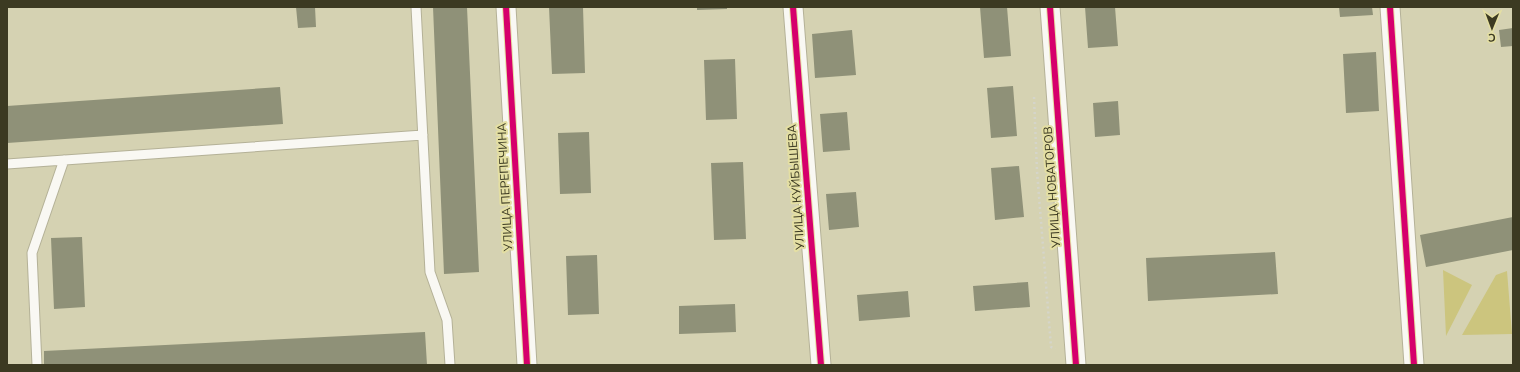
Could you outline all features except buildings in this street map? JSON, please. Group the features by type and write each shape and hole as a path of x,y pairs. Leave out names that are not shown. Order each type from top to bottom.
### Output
{"street":[{"name":"УЛИЦА ПЕРЕПЕЧИНА","path":"506,7 527,365"},
{"name":"УЛИЦА КУЙБЫШЕВА","path":"793,7 820,365"},
{"name":"УЛИЦА НОВАТОРОВ","path":"1050,7 1076,365"},
{"path":"1390,7 1414,365"}],"lane":[{"path":"416,7 430,272 447,320 450,365"},
{"path":"7,164 423,135"},
{"path":"37,365 32,253 64,160"}],"shaded area":[{"path":"1443,270 1472,285 1446,336"},
{"path":"1507,271 1512,334 1462,335 1496,275"}],"cycle path":[{"path":"506,7 527,365"},
{"path":"793,7 821,365"},
{"path":"1050,7 1076,365"},
{"path":"1390,7 1414,365"}]}
